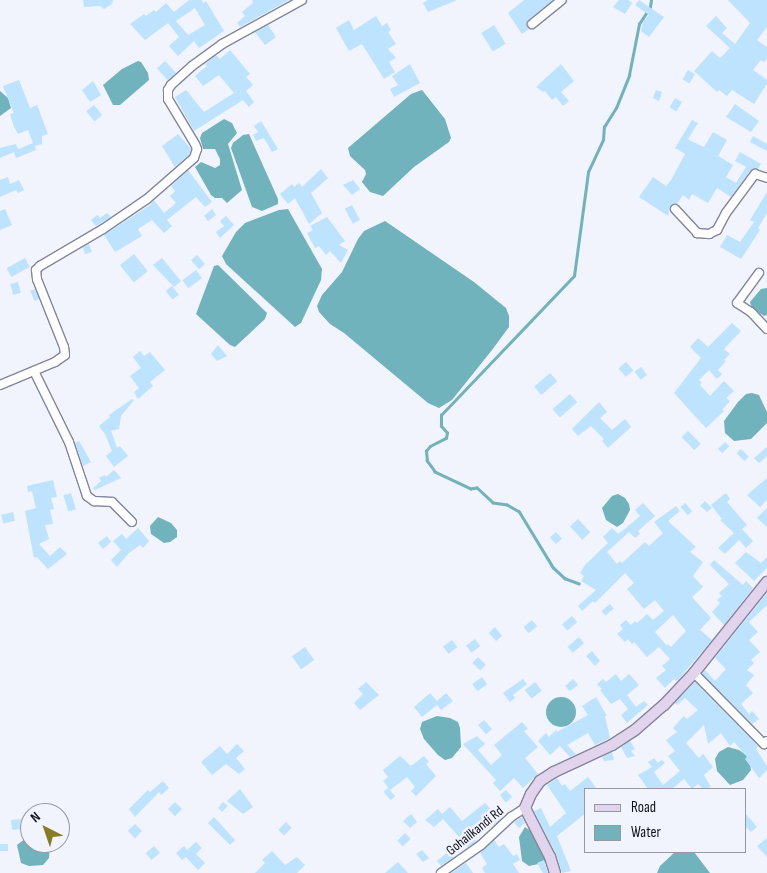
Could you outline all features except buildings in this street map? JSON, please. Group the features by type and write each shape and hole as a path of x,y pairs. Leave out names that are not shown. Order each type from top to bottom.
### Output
{"street":[{"path":"0,386 65,355 37,279 36,270 147,199 194,158 197,149 168,99 168,90 192,66 222,44 302,0"},
{"path":"532,24 562,0"},
{"path":"675,209 697,233 709,234 717,230 726,213 755,174 767,178"},
{"path":"759,273 737,303 751,312 767,329"},
{"path":"34,371 69,442 87,496 94,501 112,502 132,522"},
{"path":"555,873 550,857 525,808 531,794 540,781 564,766 612,745 635,730 694,673 767,582"},
{"path":"694,673 765,742"},
{"name":"Gohailkandi Rd","path":"442,873 481,845 511,817 525,808"}],"water":[{"path":"138,61 141,62 148,73 149,80 120,105 113,105 103,85 122,69"},
{"path":"422,90 445,119 451,138 449,142 414,167 383,196 370,192 362,182 366,174 365,170 350,156 348,148 411,94"},
{"path":"0,91 8,98 11,108 0,116"},
{"path":"224,119 232,123 237,133 228,144 242,190 227,203 222,198 215,198 211,195 195,167 201,162 215,168 220,165 220,159 215,149 203,149 200,138 202,133"},
{"path":"249,134 278,199 278,204 262,211 252,207 231,148 233,143 243,135"},
{"path":"288,209 322,269 321,280 301,323 295,327 226,264 222,256 236,232 245,223 279,210"},
{"path":"385,221 474,282 506,308 509,316 509,327 492,350 452,400 439,408 428,403 344,333 330,324 319,312 317,306 322,295 342,272 358,239 364,231"},
{"path":"218,265 267,313 265,319 235,347 230,345 196,314 214,266"},
{"path":"767,288 767,315 764,316 752,308 750,302 761,289"},
{"path":"746,394 759,395 767,412 767,423 751,439 734,441 725,433 724,421"},
{"path":"618,494 625,498 630,510 623,523 617,527 606,520 602,508 612,496"},
{"path":"158,517 171,523 177,530 177,537 170,542 164,543 151,534 150,526"},
{"path":"561,697 571,702 576,712 571,722 561,727 551,722 546,712 551,702"},
{"path":"437,716 450,718 458,722 460,728 461,747 452,758 445,760 424,739 420,729 422,722"},
{"path":"728,747 739,750 746,755 751,770 743,780 730,785 717,771 715,759 719,752"},
{"path":"525,827 532,832 544,854 545,862 529,866 522,861 519,837"},
{"path":"20,843 20,853 49,853 49,858 43,865 29,866 21,863 17,845"},
{"path":"674,853 695,853 710,873 657,873 660,866"}],"waterway":[{"path":"579,584 565,579 553,568 519,512 507,505 493,503 477,488 471,489 435,472 427,461 426,451 430,446 446,438 447,433 441,426 441,415 574,276 588,172 603,140 604,127 616,108 629,75 639,24 650,7 651,0"}]}
